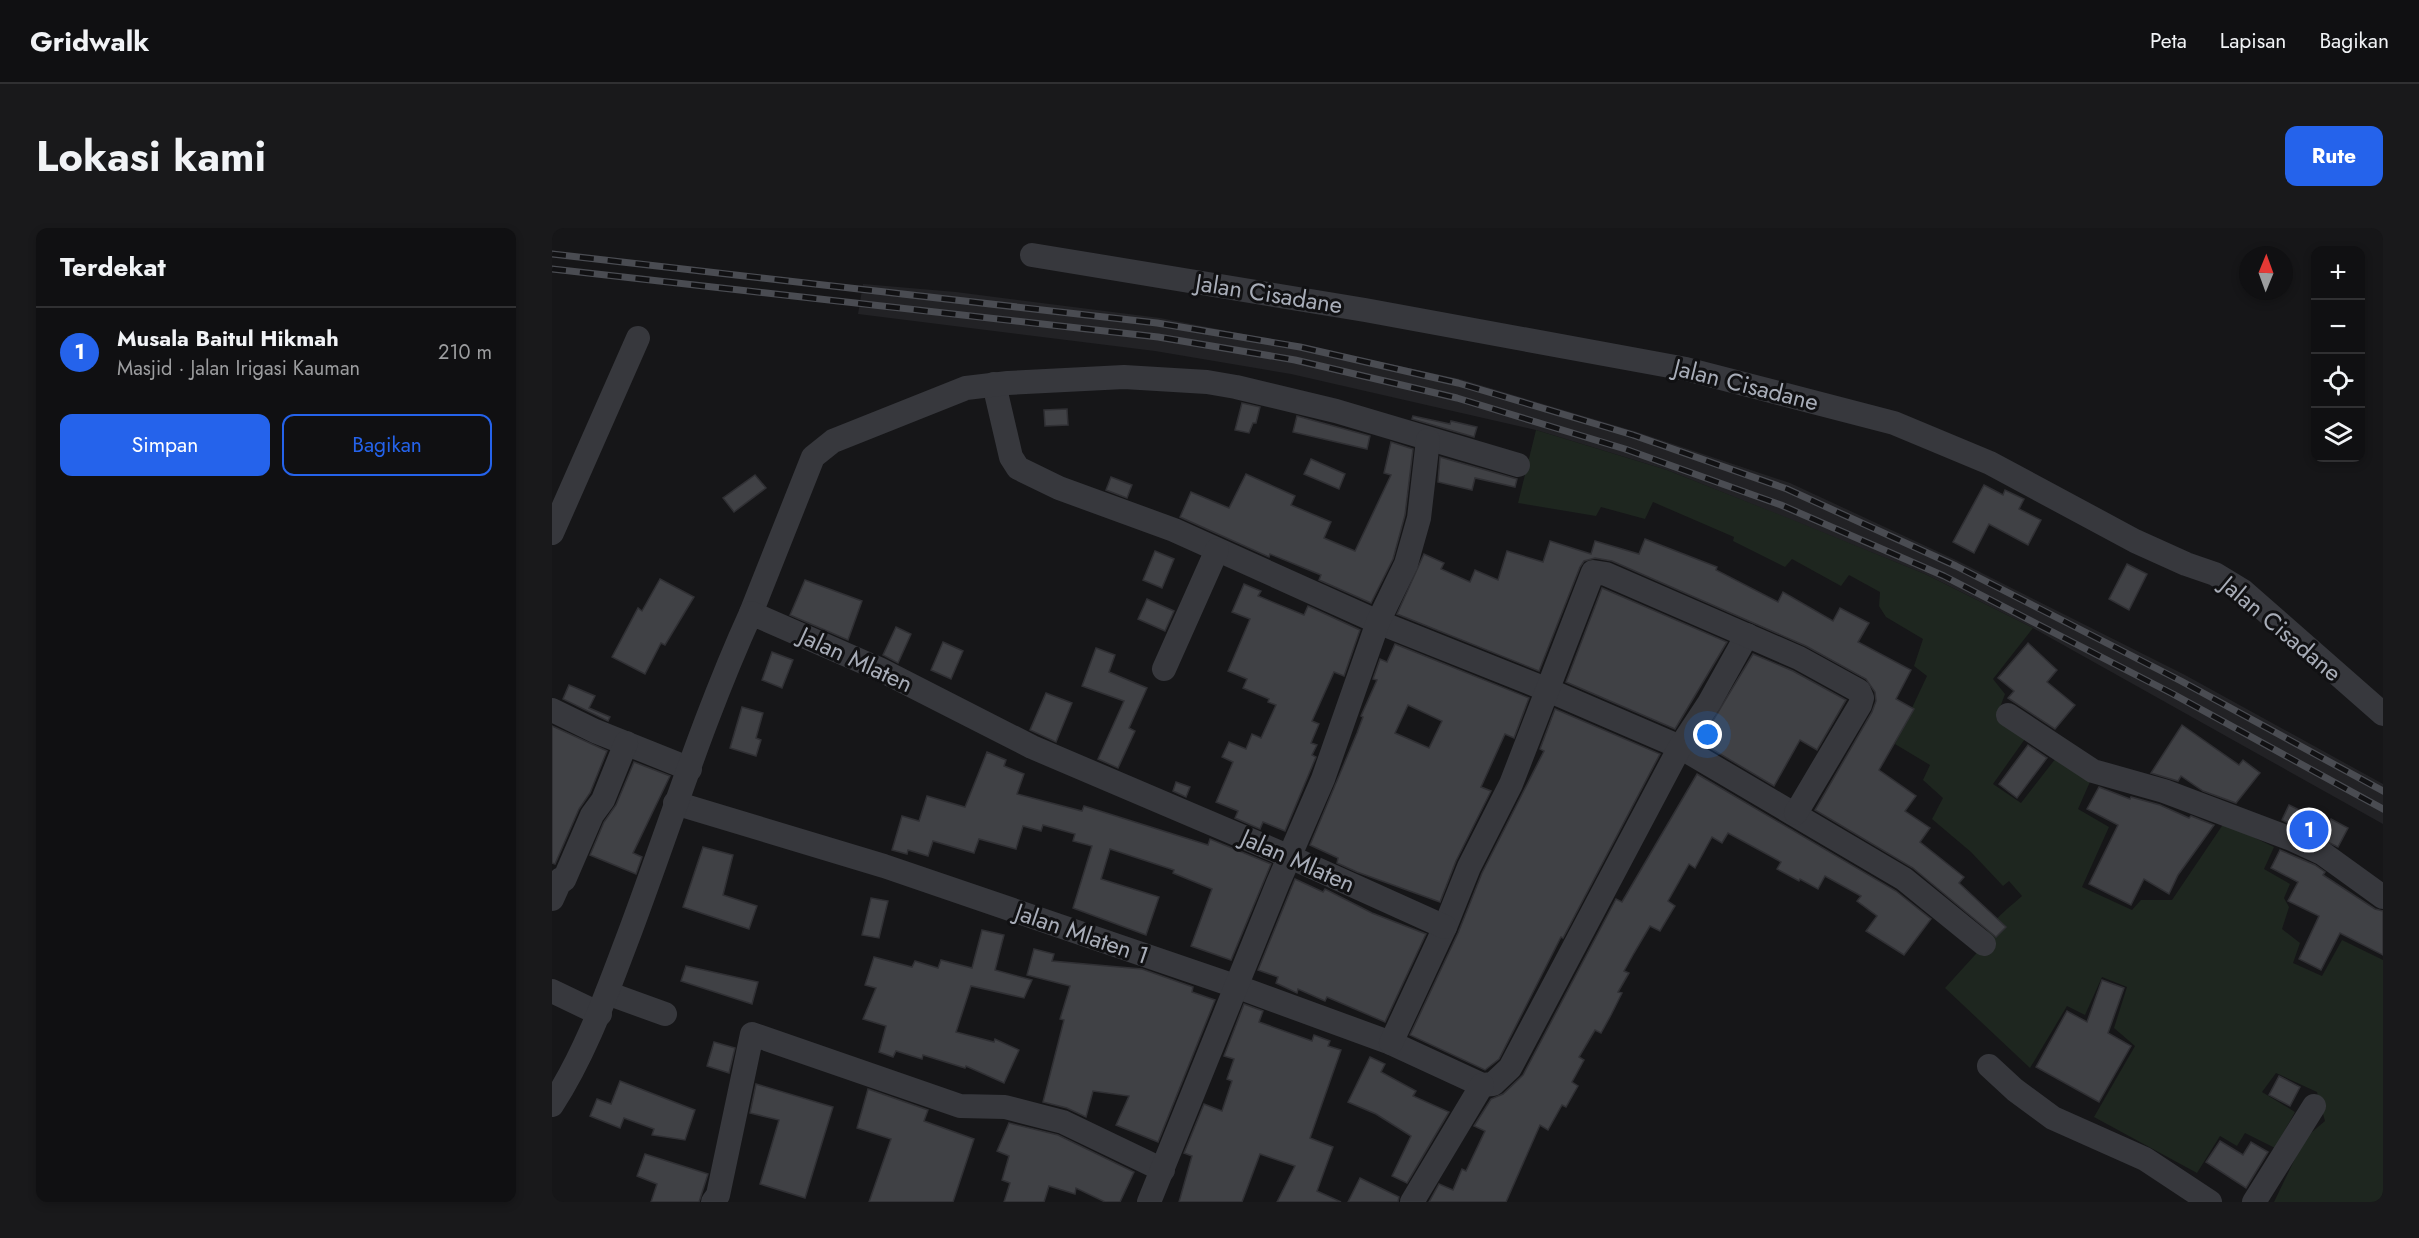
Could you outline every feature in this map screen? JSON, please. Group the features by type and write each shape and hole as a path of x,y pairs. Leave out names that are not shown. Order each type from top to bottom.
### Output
{"street":[{"name":"Jalan Cisadane","path":"1032,255 1365,310 1686,369 1894,423 1990,463 2135,541 2186,564 2215,574 2243,591 2383,714"},
{"path":"552,533 638,338"},
{"path":"552,1105 585,1051 604,1004 675,803 813,457 833,441 966,388 994,384 1124,377 1207,382 1336,411 1518,465"},
{"path":"994,384 1011,457 1018,468 1059,488 1126,511 1378,622 1548,690 1680,747 1796,813 1904,879 1984,944"},
{"path":"1149,1202 1323,779 1378,622 1406,564 1419,518 1428,440"},
{"path":"1164,669 1217,550"},
{"path":"1391,1043 1445,927 1469,867 1511,784 1593,572 1606,574 1747,635 1832,675 1859,691 1862,698 1860,705 1796,813"},
{"name":"Jalan Mlaten","path":"751,613 879,669 1042,751 1290,856 1445,927"},
{"path":"1412,1202 1482,1085 1493,1084 1510,1068 1680,747 1709,703 1747,635"},
{"path":"552,710 690,769"},
{"path":"2008,716 2093,771 2164,791 2294,840 2322,853 2383,897"},
{"path":"555,884 564,880 592,814 603,800 626,743"},
{"name":"Jalan Mlaten 1","path":"675,803 884,866 1238,987 1391,1043 1482,1085"},
{"path":"552,991 604,1004 665,1014"},
{"path":"713,1202 718,1195 752,1034 960,1106 1005,1107 1063,1122 1163,1170"},
{"path":"1989,1066 2015,1090 2053,1118 2145,1159 2210,1202"},
{"path":"2254,1202 2314,1106"}],"shaded area":[{"path":"863,284 956,292 1160,318 1460,379 1634,431 1790,483 1958,561 2185,675 2383,784 2383,824 2033,628 1925,574 1667,470 1536,430 1291,374 1155,351 858,314"},
{"path":"1536,430 1667,470 1798,522 1925,574 2033,628 1993,679 2005,694 1996,718 2027,736 1993,784 2021,803 2056,758 2093,775 2078,809 2109,827 2082,887 2132,910 2141,900 2172,900 2224,823 2274,847 2264,869 2290,884 2284,898 2289,907 2282,929 2300,943 2293,963 2322,976 2342,940 2383,960 2383,1202 2274,1202 2305,1138 2325,1121 2317,1092 2276,1073 2262,1092 2295,1112 2275,1148 2245,1133 2237,1146 2220,1136 2197,1173 2094,1117 2135,1046 2114,1028 2127,987 2102,977 2085,1015 2067,1006 2030,1068 1945,988 1984,945 1992,924 2022,896 2009,881 2003,886 1971,852 1932,819 1943,798 1923,780 1930,765 1895,744 1927,676 1914,666 1923,639 1886,617 1879,606 1880,592 1849,575 1841,586 1792,559 1785,567 1733,541 1734,537 1653,502 1645,519 1601,507 1596,516 1518,503"}],"building":[{"path":"1242,403 1260,407 1256,423 1253,423 1249,433 1235,430"},
{"path":"1067,409 1068,425 1045,426 1044,410"},
{"path":"1297,416 1370,436 1367,449 1293,432"},
{"path":"1413,416 1477,427 1474,437 1412,419"},
{"path":"1391,442 1413,449 1405,515 1393,559 1371,603 1319,580 1321,575 1270,554 1269,557 1180,517 1191,492 1229,508 1246,474 1295,496 1291,505 1331,522 1324,538 1355,551 1391,475 1384,473"},
{"path":"1440,457 1517,479 1515,487 1475,478 1472,490 1438,482"},
{"path":"1311,459 1345,474 1339,489 1304,474"},
{"path":"755,475 766,488 734,512 723,498"},
{"path":"1111,477 1132,485 1127,498 1106,490"},
{"path":"1984,485 2003,495 2005,490 2024,499 2019,509 2041,520 2028,545 1989,524 1974,553 1953,542"},
{"path":"1645,539 1717,567 1716,570 1778,602 1783,592 1833,621 1840,608 1869,623 1858,642 1911,670 1896,699 1914,709 1879,770 1916,796 1905,811 1930,828 1920,842 1964,877 1959,883 2006,927 1996,937 1913,868 1815,810 1872,712 1876,701 1875,692 1866,679 1806,646 1612,561 1595,558 1584,561 1580,567 1539,671 1397,614 1424,554 1444,563 1441,569 1470,582 1475,570 1498,580 1507,551 1543,562 1550,541 1591,554 1595,541 1639,554"},
{"path":"1155,551 1174,559 1162,588 1143,580"},
{"path":"2127,564 2147,574 2129,610 2109,599"},
{"path":"660,579 694,597 665,645 661,643 645,674 612,657 638,608 642,611"},
{"path":"805,580 862,601 848,640 790,615"},
{"path":"1244,584 1261,591 1258,596 1304,615 1308,606 1360,630 1344,676 1334,672 1312,721 1319,724 1311,743 1317,745 1312,755 1316,757 1285,831 1263,822 1260,829 1235,818 1238,811 1216,802 1233,762 1222,757 1229,742 1246,749 1252,734 1261,738 1276,705 1268,702 1269,699 1243,688 1247,679 1228,671 1250,619 1232,612"},
{"path":"1602,588 1727,642 1675,729 1566,682"},
{"path":"1147,599 1174,611 1165,631 1138,619"},
{"path":"896,627 911,634 898,663 883,655"},
{"path":"943,642 963,651 951,679 931,670"},
{"path":"2028,643 2057,670 2047,682 2075,705 2055,729 2008,698 2014,691 1998,678"},
{"path":"1395,644 1529,698 1514,738 1505,734 1481,787 1491,791 1456,861 1440,902 1357,872 1337,863 1338,858 1310,845 1377,680 1373,679 1380,659 1387,662","holes":["1408,705 1442,721 1429,748 1395,733"]},
{"path":"1096,648 1115,655 1109,672 1147,688 1129,728 1135,731 1118,768 1098,759 1124,701 1082,686"},
{"path":"772,652 793,660 782,688 762,680"},
{"path":"1753,654 1793,671 1846,700 1817,750 1800,740 1774,786 1700,742"},
{"path":"569,685 595,696 589,708 610,717 608,721 563,699"},
{"path":"1046,693 1072,703 1056,742 1030,730"},
{"path":"742,707 763,713 756,738 761,740 756,756 730,748"},
{"path":"1555,709 1660,754 1563,938 1561,937 1499,1059 1485,1070 1410,1035 1458,933 1482,873 1544,751 1540,749"},
{"path":"2182,725 2239,765 2243,760 2260,773 2236,803 2203,791 2181,776 2178,781 2151,773"},
{"path":"552,726 607,751 590,793 579,809 555,864 552,863"},
{"path":"2028,745 2047,758 2017,798 1999,784"},
{"path":"987,752 1006,760 1004,766 1024,774 1017,794 1082,811 1084,806 1208,845 1210,839 1271,864 1231,960 1191,946 1212,889 1173,873 1174,870 1110,849 1101,879 1159,897 1146,935 1073,908 1092,846 1073,841 1075,834 1043,825 1041,831 1023,826 1016,849 979,839 974,853 933,841 928,856 908,850 907,854 892,850 902,816 919,821 927,796 965,807"},
{"path":"634,762 670,776 633,853 642,857 636,874 590,855 604,822 616,805"},
{"path":"1697,774 1896,891 1931,919 1904,955 1866,931 1877,916 1857,901 1861,896 1825,876 1818,889 1800,879 1799,881 1777,869 1781,862 1728,833 1722,843 1712,837 1695,868 1689,864 1668,901 1675,906 1660,931 1650,926 1634,953 1624,971 1629,973 1618,992 1622,993 1611,1015 1601,1033 1595,1030 1579,1057 1584,1060 1572,1082 1578,1086 1566,1107 1562,1105 1548,1130 1540,1125 1506,1202 1429,1202 1439,1184 1453,1190 1462,1169 1466,1171 1485,1131 1474,1126 1491,1099 1503,1094 1523,1075 1616,899 1622,902"},
{"path":"1176,782 1190,787 1186,797 1173,791"},
{"path":"2099,787 2130,799 2131,797 2160,805 2189,818 2191,816 2214,825 2178,875 2169,894 2144,879 2131,905 2089,884 2118,825 2087,809"},
{"path":"2289,805 2328,824 2331,819 2348,828 2338,847 2282,820"},
{"path":"703,847 733,855 723,895 757,906 749,929 683,907"},
{"path":"2280,850 2315,865 2325,872 2323,875 2375,909 2383,911 2383,955 2340,933 2321,970 2299,959 2319,916 2288,901 2298,882 2271,868"},
{"path":"1295,879 1323,892 1325,889 1372,913 1426,934 1385,1022 1327,997 1325,1001 1298,989 1297,993 1276,983 1278,977 1258,970"},
{"path":"871,898 888,901 879,938 862,935"},
{"path":"982,930 1004,935 995,970 1032,980 1024,998 971,986 956,1032 994,1042 995,1039 1019,1050 1004,1083 966,1066 965,1068 923,1055 922,1059 896,1051 893,1057 879,1052 886,1026 863,1019 876,988 865,985 874,957 912,967 915,961 938,968 941,960 972,968"},
{"path":"1034,949 1054,954 1052,961 1142,969 1193,987 1192,992 1215,1000 1158,1142 1116,1125 1129,1096 1093,1091 1086,1117 1067,1108 1043,1102 1064,1020 1060,1019 1070,986 1027,975"},
{"path":"686,966 758,982 752,1004 681,981"},
{"path":"2102,980 2124,988 2108,1033 2131,1046 2099,1102 2036,1067 2067,1011 2087,1022"},
{"path":"1244,1004 1263,1011 1259,1022 1312,1041 1314,1035 1330,1041 1328,1046 1341,1050 1310,1138 1333,1147 1317,1191 1341,1202 1277,1202 1295,1166 1260,1154 1242,1202 1179,1202 1192,1156 1184,1153 1204,1104 1222,1111 1232,1081 1227,1079 1234,1059 1224,1056"},
{"path":"714,1042 735,1048 729,1073 707,1066"},
{"path":"1370,1057 1385,1064 1381,1072 1416,1091 1413,1096 1449,1112 1407,1183 1392,1176 1411,1136 1376,1114 1348,1102"},
{"path":"2279,1076 2300,1087 2290,1106 2269,1095"},
{"path":"620,1081 695,1110 685,1140 652,1135 654,1129 624,1118 620,1128 590,1116 597,1099 611,1104"},
{"path":"756,1084 833,1107 805,1198 760,1184 779,1120 750,1113"},
{"path":"868,1089 928,1110 924,1121 974,1139 953,1202 869,1202 891,1139 857,1128"},
{"path":"1009,1123 1058,1135 1134,1172 1120,1202 1105,1202 1076,1188 1075,1194 1049,1186 1044,1202 1004,1202 1010,1183 1002,1180 1009,1156 997,1151"},
{"path":"2220,1141 2243,1155 2251,1142 2268,1152 2246,1188 2206,1162"},
{"path":"645,1154 708,1174 699,1202 651,1202 657,1184 637,1176"},
{"path":"1360,1178 1399,1197 1398,1202 1348,1202"}],"railway":[{"path":"552,254 1157,323 1300,347 1458,383 1633,435 1787,489 1956,566 2181,681 2383,791"},
{"path":"552,269 1158,337 1295,360 1457,398 1625,449 1781,505 1944,576 2173,694 2383,809"}],"place":[{"name":"Musala Baitul Hikmah","path":"2309,830"}]}
